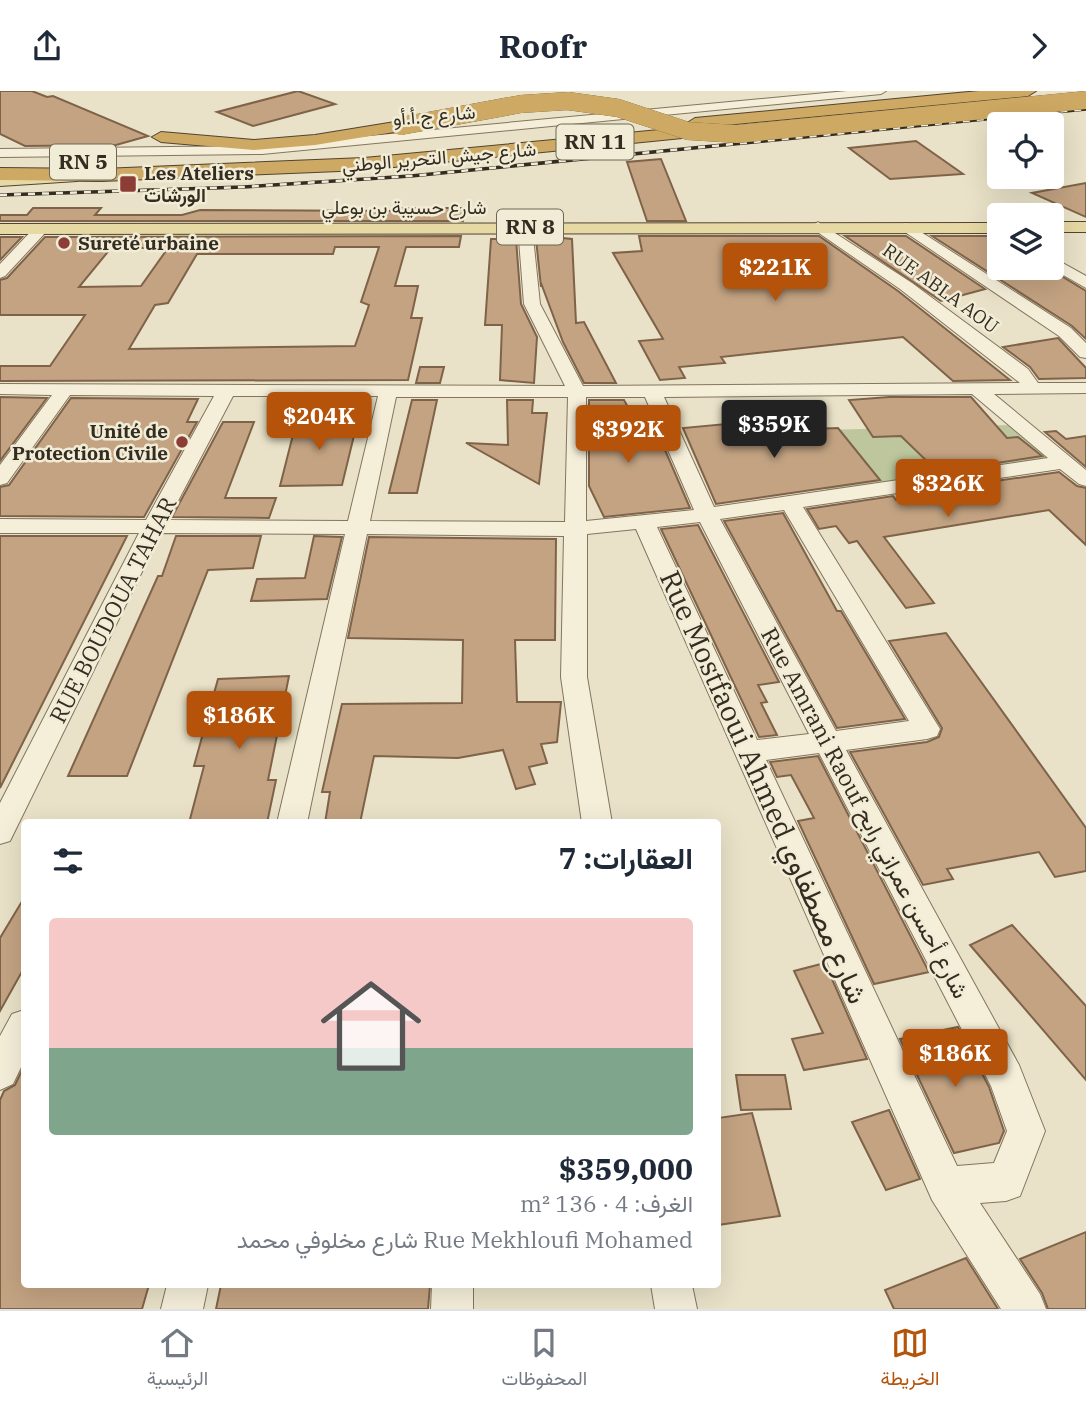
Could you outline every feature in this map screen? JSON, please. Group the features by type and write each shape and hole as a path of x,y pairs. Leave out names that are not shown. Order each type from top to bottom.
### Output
{"highway":[{"name":"شارع جيش التحرير الوطني","path":"0,162 357,156 1028,91"},
{"name":"شارع جيش التحرير الوطني","path":"0,174 102,175 421,160 1086,93"},
{"path":"154,144 254,145 315,140 522,104 568,101 611,106 688,131 737,134 1086,100"}],"main road":[{"name":"RN 11","path":"0,181 102,175"},
{"name":"شارع حسيبة بن بوعلي","path":"41,229 818,226 987,229"},
{"path":"1064,227 1086,227"},
{"name":"RN 8","path":"0,229 41,229"}],"street":[{"name":"شارع ج.أ.أو","path":"0,153 109,153 154,144 297,147 881,91"},
{"name":"RUE ABLA AOU","path":"818,226 906,286 1022,373 1033,389"},
{"path":"525,227 532,304 577,392 574,677 596,819"},
{"path":"907,227 1065,332 1086,353"},
{"path":"0,273 41,229"},
{"path":"1064,269 1086,283"},
{"path":"0,479 66,388"},
{"path":"0,389 577,392 979,391 1086,388"},
{"name":"RUE BOUDOUA TAHAR","path":"0,832 154,526 227,389"},
{"name":"Rue Amrani Raouf شارع أحسن عمراني رابح","path":"652,391 707,515 1006,1078 1026,1131 1006,1182 946,1186"},
{"path":"979,391 1086,480"},
{"path":"293,819 388,392"},
{"path":"0,526 575,529 707,515 1065,462"},
{"path":"748,752 927,729 790,503"},
{"name":"Rue Mostfaoui Ahmed شارع مصطفاوي","path":"644,523 946,1186 1025,1309"},
{"path":"0,832 21,831"},
{"path":"0,1072 21,1035"},
{"path":"182,1309 187,1288"},
{"path":"452,1309 453,1288"},
{"path":"672,1288 676,1309"}],"green space":[{"path":"1010,425 1048,458 828,493 787,431"}],"building":[{"path":"0,91 32,91 47,97 53,96 148,136 116,145 25,146 0,134"},
{"path":"298,91 335,104 253,126 217,112"},
{"path":"916,141 963,174 890,179 849,148"},
{"path":"661,159 686,221 647,221 627,162"},
{"path":"1086,183 1086,217 1064,207 1064,203 1054,203 1032,193"},
{"path":"33,208 101,208 95,215 182,215 200,210 396,211 397,208 465,208 463,221 0,221 0,215 27,215"},
{"path":"461,236 459,247 406,247 395,286 418,286 411,318 422,318 408,380 0,381 0,366 50,366 85,315 0,315 0,280 7,278 45,237","holes":["335,247 379,247 361,302 369,305 355,346 129,349 155,305 168,303 197,254 333,254","111,248 168,248 141,286 79,287"]},
{"path":"542,236 572,239 576,323 584,322 616,383 584,383 563,342 541,283 541,287 536,239"},
{"path":"639,236 819,236 898,291 1010,380 953,381 903,337 721,357 725,363 679,367 685,378 660,380 639,341 663,339 613,253 642,251"},
{"path":"845,236 906,236 985,289 941,301"},
{"path":"932,236 987,236 987,271"},
{"path":"0,237 22,237 0,260"},
{"path":"491,239 516,239 521,304 537,337 534,383 500,380 502,325 485,325"},
{"path":"1064,278 1086,291 1086,339 1072,326 1000,280 1064,280"},
{"path":"1058,338 1086,368 1086,378 1039,379 1030,367 1003,347"},
{"path":"420,367 444,367 440,383 416,383"},
{"path":"0,397 47,398 0,461"},
{"path":"971,397 1007,438 1018,437 1042,456 938,472 901,436 873,437 849,400"},
{"path":"71,398 198,399 187,422 197,422 144,517 0,516 0,487 9,485"},
{"path":"412,400 437,400 417,493 389,493"},
{"path":"507,400 533,400 532,413 547,413 539,484 466,443 508,445"},
{"path":"589,400 624,400 630,411 638,410 640,443 662,443 690,508 604,517 589,486"},
{"path":"297,419 358,419 342,485 280,486"},
{"path":"779,419 786,430 838,428 880,480 716,504 683,428"},
{"path":"223,422 254,422 225,498 276,498 269,518 172,517"},
{"path":"1056,431 1066,439 1086,436 1086,467 1045,432"},
{"path":"1059,472 1077,486 1086,488 1086,545 1049,510 884,537 934,603 906,608 857,541 849,543 836,526 819,529 807,509 893,496 896,500 956,490 954,487"},
{"path":"783,513 837,611 841,611 905,719 837,728 724,521"},
{"path":"698,525 779,682 758,685 767,702 761,703 777,735 759,737 661,529"},
{"path":"0,536 127,536 0,788"},
{"path":"176,536 261,536 253,568 208,570 127,776 68,776 158,576 162,576"},
{"path":"314,536 342,537 327,599 251,601 257,579 305,578"},
{"path":"369,537 556,539 555,640 515,640 517,702 561,702 557,742 541,744 547,763 529,767 535,784 516,789 503,750 458,758 374,756 361,819 326,819 330,792 322,792 342,704 462,703 463,640 348,638"},
{"path":"946,633 1086,828 1086,871 1055,877 1039,852 947,869 953,879 923,885 850,752 927,742 939,737 942,728 889,641"},
{"path":"289,676 268,780 276,780 268,819 190,819 204,766 194,766 218,679"},
{"path":"818,756 929,972 874,984 798,821 814,818 791,775 777,777 770,762"},
{"path":"21,903 21,973 0,1011 0,938"},
{"path":"1012,925 1086,1006 1086,1080 970,945"},
{"path":"825,963 867,1059 804,1070 792,1039 823,1033 794,971"},
{"path":"958,1027 989,1087 1004,1131 999,1143 954,1153 900,1039"},
{"path":"21,1072 21,1288 148,1288 142,1309 0,1309 0,1100 4,1091 15,1085"},
{"path":"736,1075 785,1075 791,1109 741,1110"},
{"path":"889,1110 920,1179 886,1190 852,1122"},
{"path":"752,1113 780,1216 721,1225 721,1118"},
{"path":"1086,1232 1086,1309 1048,1309 1042,1293 1020,1259"},
{"path":"966,1258 998,1309 894,1309 885,1290"},
{"path":"220,1288 430,1288 428,1309 216,1309"}],"railway":[{"path":"0,195 243,187 411,176 1086,109"}],"place":[{"name":"Les Ateliers الورشات","path":"128,184"},
{"name":"Sureté urbaine","path":"64,243"},
{"name":"Unité de Protection Civile","path":"182,442"}]}
